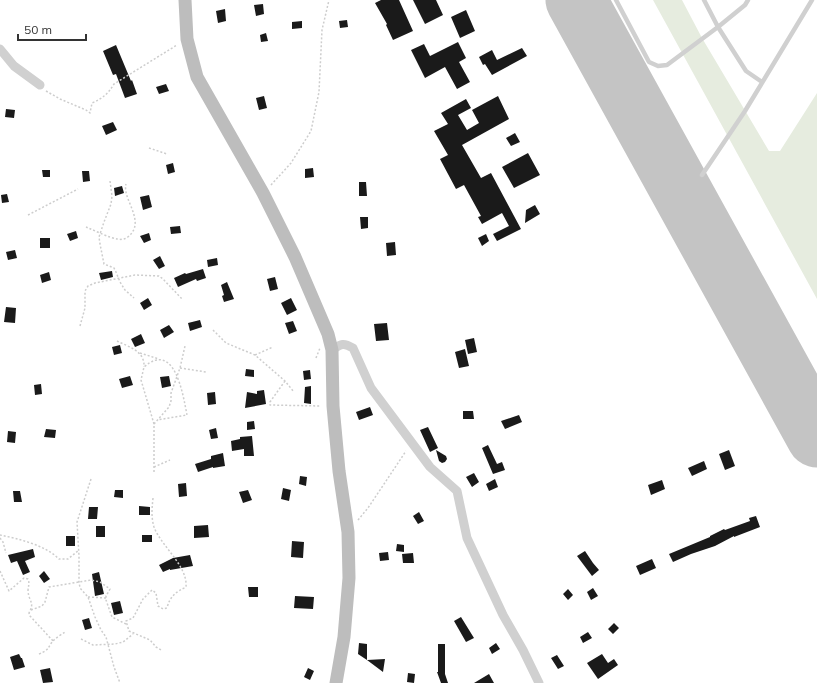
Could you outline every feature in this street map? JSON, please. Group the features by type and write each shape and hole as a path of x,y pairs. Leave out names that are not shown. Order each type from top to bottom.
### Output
{"main road":[{"path":"185,0 187,39 197,77 263,193 295,257 328,334 332,350 333,406 339,471 348,532 348,592 344,637 336,683"}],"street":[{"path":"0,49 12,64 40,85"},
{"path":"332,350 340,344 347,344 353,348 371,388 430,467 458,491 467,538 492,594 539,683"}],"lane":[{"path":"616,0 649,62 658,66 667,65 718,27 745,5 748,0"},
{"path":"704,0 718,27 746,71 762,82"},
{"path":"702,175 745,111 812,0"}],"path":[{"path":"263,193 291,163 311,131 319,92 322,30 329,0"},
{"path":"40,85 45,90 60,99 90,113 92,103 102,99 108,94 114,84 187,39"},
{"path":"149,148 167,154"},
{"path":"110,181 112,196 111,204 100,232 100,244 104,264 114,268 125,290 134,298"},
{"path":"86,227 119,240 126,240 131,235 134,230 135,219 131,203 126,192 126,184"},
{"path":"28,215 78,189"},
{"path":"80,326 85,308 85,291 88,286 95,283 135,275 159,276 183,300"},
{"path":"213,330 226,343 255,355 285,381 294,392"},
{"path":"117,341 140,353 166,361 171,365 177,376 183,392 187,415 157,420"},
{"path":"154,424 169,407 171,393 180,368 185,346"},
{"path":"255,355 273,347"},
{"path":"140,353 144,362 141,380 154,424 154,472"},
{"path":"144,367 156,360 161,360"},
{"path":"180,368 206,372"},
{"path":"285,381 270,404 333,406"},
{"path":"348,532 368,508 412,443"},
{"path":"153,468 170,460"},
{"path":"91,479 77,522 79,550 78,582 80,588 88,597 95,617 106,637 120,683"},
{"path":"126,624 126,621 133,618 143,599 152,590 156,593 158,606 163,609 167,608 168,602 174,593 186,587 185,577 155,529 152,514 153,498"},
{"path":"0,537 10,537 41,547 51,551 59,559 68,559 79,550"},
{"path":"0,537 6,553"},
{"path":"0,571 9,591 24,578 28,579 30,583 28,591 32,602 29,613 30,616 54,641"},
{"path":"31,610 42,606 45,602 49,587 91,580 100,582 110,589 106,598 112,617 126,624 129,631 133,634 150,640 161,650"},
{"path":"88,597 106,598"},
{"path":"39,654 46,651 54,641 65,632"},
{"path":"81,639 93,645 108,643 115,644 123,642 133,634"}],"shaded area":[{"path":"653,0 682,0 702,38 769,151 780,151 817,93 817,299"}],"building":[{"path":"381,0 399,0 413,31 393,40 386,25 387,24 375,3"},
{"path":"413,0 436,0 443,15 425,24"},
{"path":"263,4 264,14 256,16 254,5"},
{"path":"225,9 226,21 218,23 216,11"},
{"path":"466,10 475,31 460,38 451,17"},
{"path":"347,20 348,27 340,28 339,21"},
{"path":"302,21 302,28 292,29 292,22"},
{"path":"266,33 268,41 261,42 260,35"},
{"path":"458,42 466,58 459,62 470,82 457,89 445,67 425,78 411,50 424,44 430,56"},
{"path":"116,45 137,94 125,98 116,74 113,75 103,51"},
{"path":"522,48 527,56 492,75 485,64 483,65 479,57 492,50 497,60"},
{"path":"166,84 169,91 159,94 156,87"},
{"path":"264,96 267,108 259,110 256,98"},
{"path":"498,96 509,119 462,145 481,178 491,173 521,229 497,241 493,234 509,226 502,213 482,224 478,217 481,216 464,185 456,189 440,159 448,155 434,131 448,124 441,113 466,99 471,108 458,115 467,130 479,123 472,110"},
{"path":"6,109 15,110 14,118 5,117"},
{"path":"113,122 117,130 106,135 102,126"},
{"path":"515,133 520,142 511,146 506,138"},
{"path":"528,153 540,175 514,188 502,167"},
{"path":"173,163 175,172 168,174 166,165"},
{"path":"313,168 314,177 305,178 305,169"},
{"path":"42,170 50,170 50,177 43,177"},
{"path":"82,171 89,171 90,181 83,182"},
{"path":"359,182 366,182 367,196 359,196"},
{"path":"122,186 124,193 115,196 114,188"},
{"path":"7,194 9,202 2,203 1,195"},
{"path":"149,195 152,207 143,210 140,197"},
{"path":"535,205 540,214 525,223 526,210"},
{"path":"360,217 368,217 368,228 361,229"},
{"path":"180,226 181,233 171,234 170,227"},
{"path":"76,231 78,238 70,241 67,234"},
{"path":"149,233 151,240 144,243 140,236"},
{"path":"486,234 489,241 482,246 478,238"},
{"path":"40,238 50,238 50,248 40,248"},
{"path":"395,242 396,255 387,256 386,243"},
{"path":"15,250 17,258 8,260 6,252"},
{"path":"160,256 165,266 159,269 153,260"},
{"path":"217,258 218,265 208,267 207,260"},
{"path":"203,269 206,278 197,281 196,279 178,287 174,278 185,273"},
{"path":"112,271 113,277 101,280 99,273"},
{"path":"49,272 51,280 42,283 40,275"},
{"path":"275,277 278,289 270,291 267,279"},
{"path":"227,282 234,299 224,302 222,296 224,295 221,285"},
{"path":"148,298 152,305 144,310 140,303"},
{"path":"291,298 297,310 287,315 281,303"},
{"path":"6,307 16,308 15,323 4,322"},
{"path":"200,320 202,327 190,331 188,323"},
{"path":"293,321 297,331 289,334 285,323"},
{"path":"387,323 389,340 376,341 374,324"},
{"path":"169,325 174,332 164,338 160,330"},
{"path":"141,334 145,343 135,347 131,339"},
{"path":"474,338 477,352 468,354 465,340"},
{"path":"120,345 122,353 114,355 112,347"},
{"path":"465,349 469,366 459,368 455,352"},
{"path":"246,369 254,370 254,377 245,376"},
{"path":"310,370 311,379 304,380 303,371"},
{"path":"130,376 133,385 122,388 119,379"},
{"path":"169,376 171,386 162,388 160,377"},
{"path":"41,384 42,394 35,395 34,385"},
{"path":"311,386 311,404 304,403 305,387"},
{"path":"264,390 266,404 245,408 247,392 257,394 257,391"},
{"path":"215,392 216,404 208,405 207,393"},
{"path":"370,407 373,415 359,420 356,412"},
{"path":"463,411 473,411 474,419 463,419"},
{"path":"519,415 522,422 505,429 501,421"},
{"path":"254,421 255,429 247,430 247,422"},
{"path":"428,427 438,448 430,452 420,430"},
{"path":"216,428 218,438 211,439 209,430"},
{"path":"46,429 56,430 55,438 44,437"},
{"path":"8,431 16,432 15,443 7,442"},
{"path":"252,436 254,456 244,456 244,449 232,451 231,441 240,439 240,437"},
{"path":"488,445 497,464 502,462 505,470 493,474 482,448"},
{"path":"436,450 446,456 447,459 445,462 442,463 439,461"},
{"path":"729,450 735,466 725,470 719,454"},
{"path":"223,453 225,466 213,467 198,472 195,464 211,459 211,456"},
{"path":"704,461 707,469 692,476 688,468"},
{"path":"474,473 479,482 472,487 466,477"},
{"path":"300,476 307,477 306,486 299,484"},
{"path":"495,479 498,487 489,491 486,484"},
{"path":"662,480 665,489 651,495 648,485"},
{"path":"186,483 187,496 179,497 178,484"},
{"path":"283,488 291,490 289,501 281,499"},
{"path":"115,490 123,490 123,498 114,497"},
{"path":"248,490 252,500 243,503 239,492"},
{"path":"13,491 20,491 22,502 14,502"},
{"path":"139,506 150,507 150,515 139,515"},
{"path":"89,507 98,507 97,519 88,519"},
{"path":"419,512 424,521 418,524 413,516"},
{"path":"756,516 760,527 734,536 715,546 673,562 669,554 710,537 724,529 725,530 750,521 749,518"},
{"path":"208,525 209,537 194,538 194,526"},
{"path":"96,526 105,526 105,537 96,537"},
{"path":"142,535 152,535 152,542 142,542"},
{"path":"66,536 75,536 75,546 66,546"},
{"path":"292,541 304,542 303,558 291,557"},
{"path":"397,544 404,545 404,552 396,551"},
{"path":"33,549 35,557 25,561 30,572 23,575 17,561 11,563 8,555"},
{"path":"585,551 599,570 592,576 577,556"},
{"path":"388,552 389,560 380,561 379,553"},
{"path":"413,553 414,563 403,563 402,554"},
{"path":"190,555 193,566 170,569 163,572 159,565 173,558"},
{"path":"652,559 656,568 640,575 636,566"},
{"path":"44,571 50,579 44,583 39,576"},
{"path":"99,572 104,594 95,596 92,574"},
{"path":"248,587 258,587 258,597 249,597"},
{"path":"593,588 598,596 591,600 587,592"},
{"path":"568,589 573,595 568,600 563,594"},
{"path":"295,596 314,597 313,609 294,608"},
{"path":"120,601 123,613 114,615 111,603"},
{"path":"461,617 474,638 466,642 454,621"},
{"path":"89,618 92,628 85,630 82,620"},
{"path":"614,623 619,628 613,634 608,629"},
{"path":"588,632 592,638 583,643 580,637"},
{"path":"359,643 367,644 367,660 358,654"},
{"path":"496,643 500,649 492,654 489,648"},
{"path":"438,644 445,644 445,674 448,683 441,683 437,672"},
{"path":"19,654 25,667 14,670 10,657"},
{"path":"602,654 608,663 614,659 618,665 598,679 587,663"},
{"path":"557,655 564,666 558,669 551,658"},
{"path":"385,659 383,672 367,660"},
{"path":"50,668 53,682 43,683 40,670"},
{"path":"308,668 314,671 310,680 304,677"},
{"path":"408,673 415,674 414,683 407,682"},
{"path":"489,674 494,683 474,683"}],"runway":[{"path":"576,0 817,437"}]}
